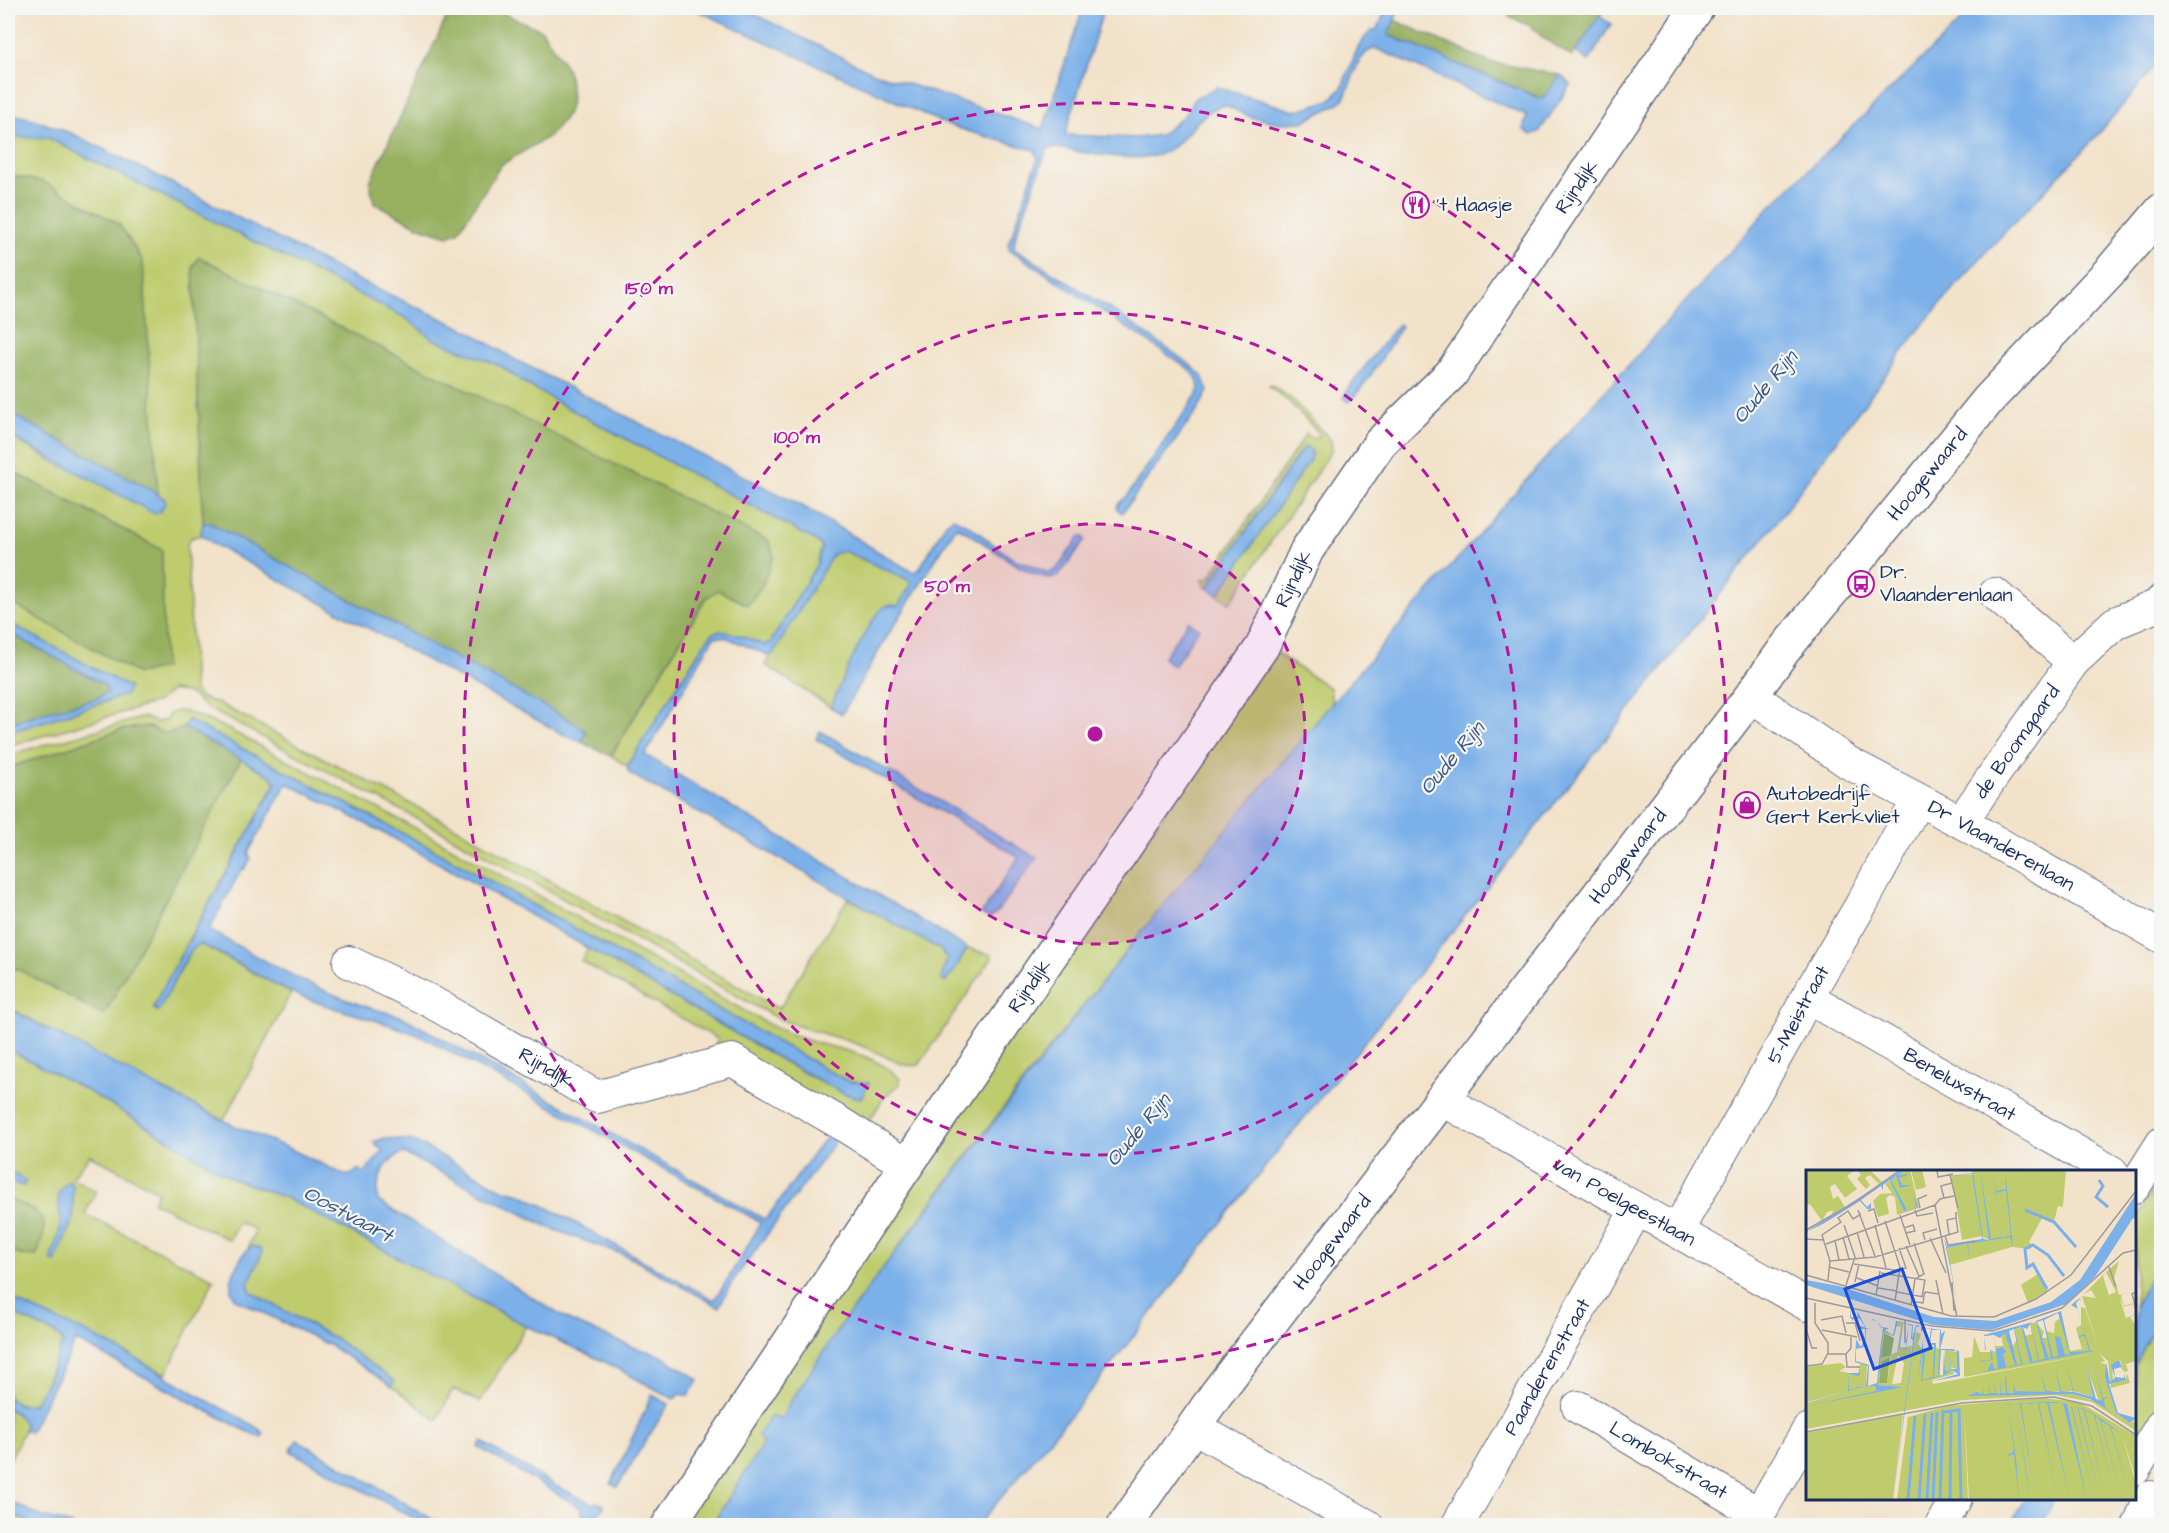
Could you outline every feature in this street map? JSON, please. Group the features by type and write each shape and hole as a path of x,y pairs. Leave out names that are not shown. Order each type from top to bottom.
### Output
{"main road":[{"name":"Rijndijk","path":"668,1526 907,1165 1262,647 1307,550 1380,443 1451,374 1697,8"},
{"name":"Hoogewaard","path":"1124,1526 1217,1393 1784,650 1981,408 2112,268 2162,210"}],"street":[{"path":"1995,594 2073,662"},
{"name":"de Boomgaard","path":"1961,822 2073,662 2115,623 2160,605"},
{"name":"Dr Vlaanderenlaan","path":"1751,696 1849,763 1961,822 2162,937"},
{"name":"5-Meistraat","path":"1677,1231 1918,800"},
{"name":"Rijndijk","path":"348,962 428,1000 597,1097 732,1060 907,1165"},
{"name":"Beneluxstraat","path":"1807,997 2108,1170"},
{"name":"van Poelgeestlaan","path":"1441,1099 1806,1304"},
{"path":"2136,1174 2162,1143"},
{"name":"Paanderenstraat","path":"1457,1526 1636,1209"},
{"name":"Lombokstraat","path":"1578,1407 1759,1514 1806,1433"},
{"path":"2136,1467 2162,1424"},
{"path":"1194,1427 1368,1526"},
{"path":"2138,1526 2149,1495"},
{"path":"1941,1526 1955,1500"}],"green space":[{"path":"451,8 491,8 542,30 568,70 572,97 568,113 551,135 501,165 458,232 448,236 420,227 374,203 370,182"},
{"path":"1512,8 1605,8 1572,57 1543,38 1531,26 1509,17"},
{"path":"1394,20 1489,62 1560,75 1543,99 1388,35"},
{"path":"8,135 48,138 404,317 461,351 467,351 501,366 521,381 815,540 822,546 816,566 771,642 764,645 727,632 713,633 627,766 611,756 706,598 718,590 199,257 193,268 203,523 201,535 191,538 187,545 194,690 202,698 220,704 457,828 779,1009 848,898 941,950 947,959 942,979 959,963 967,948 991,955 992,958 919,1065 902,1064 864,1047 775,1017 452,837 207,708 190,694 172,690 158,702 8,746 8,733 126,695 129,688 8,622 8,601 138,673 162,550 8,469 8,435 59,465 165,499 158,494 44,182 8,175"},
{"path":"8,175 44,182 119,224 143,261 158,494 8,412"},
{"path":"199,257 769,541 774,556 763,584 748,605 718,590 706,598 611,756 581,742 586,732 575,723 210,523 203,523 193,267"},
{"path":"1271,385 1292,399 1327,436 1331,441 1332,450 1230,603 1218,595 1291,487 1306,447 1302,449 1207,588 1203,585 1202,580 1209,578 1306,434 1312,438 1318,437 1317,431 1287,400 1269,387"},
{"path":"8,469 162,550 164,668 138,674 8,601"},
{"path":"844,551 909,580 911,585 892,616 847,675 832,708 765,665 833,554"},
{"path":"8,632 105,685 108,692 96,699 8,724"},
{"path":"1274,652 1330,688 1332,703 1190,874 982,1135 850,1315 787,1407 782,1418 770,1417 758,1435 763,1444 712,1525 678,1526"},
{"path":"178,711 188,712 224,727 447,845 770,1025 800,1038 858,1054 881,1064 900,1079 900,1084 885,1096 867,1124 711,1052 718,1039 581,961 588,948 793,1067 845,1094 861,1098 868,1083 850,1082 840,1077 442,854 188,720 184,728 165,734 147,726 120,730 8,768 8,755 144,717 156,722 166,720 169,714"},
{"path":"147,726 165,734 184,728 241,759 104,1015 8,964 8,768 120,730"},
{"path":"241,759 271,776 276,783 193,931 153,1008 157,1011 160,1008 197,944 291,993 224,1120 119,1068 8,1007 8,964 104,1015"},
{"path":"8,1049 86,1090 232,1178 286,1198 526,1326 480,1402 453,1389 437,1420 392,1386 394,1381 337,1340 251,1292 248,1284 262,1253 252,1246 248,1248 255,1230 238,1222 229,1240 153,1202 158,1191 90,1155 72,1178 96,1191 85,1214 214,1279 166,1374 87,1333 43,1315 8,1297 8,1250 21,1255 36,1211 8,1199 8,1181 23,1186 25,1181 8,1170","holes":["73,1186 73,1219 55,1262 62,1217"]},
{"path":"2161,1175 2161,1258 2136,1304 2136,1220"},
{"path":"8,1199 30,1209 42,1218 44,1232 36,1256 21,1255 8,1250"},
{"path":"8,1308 20,1317 61,1338 62,1344 40,1397 29,1405 8,1398"},
{"path":"2161,1317 2161,1402 2136,1445 2136,1362"},
{"path":"8,1408 16,1413 25,1424 8,1464"},
{"path":"8,1512 34,1525 8,1525"}],"water":[{"path":"692,8 742,8 872,72 1043,129 1083,8 1104,8 1065,135 1137,138 1160,135 1184,116 1195,98 1217,87 1295,111 1330,100 1341,89 1359,45 1371,31 1377,29 1387,8 1400,8 1388,35 1542,99 1560,75 1571,84 1539,132 1531,135 1523,129 1527,116 1375,48 1367,52 1359,61 1344,99 1302,122 1280,123 1251,117 1225,105 1205,115 1174,146 1154,156 1116,157 1058,148 1047,149 1015,238 1014,248 1121,316 1188,363 1202,376 1208,391 1197,411 1122,513 1117,509 1118,504 1126,497 1198,393 1198,381 1186,367 1009,249 1008,243 1038,158 1035,150 943,123"},
{"name":"Oude Rijn","path":"1974,8 2161,8 2161,59 2097,136 1983,255 1924,323 1778,520 1250,1186 1095,1386 978,1525 712,1525 763,1444 758,1435 770,1417 782,1418 843,1322 1134,941 1332,703 1511,497 1770,207"},
{"path":"1599,16 1611,24 1589,61 1576,52"},
{"path":"8,113 33,119 73,134 362,282 469,331 514,359 804,507 914,572 920,568 946,523 953,518 968,525 1012,558 1049,573 1057,569 1079,537 1084,537 1085,540 1059,576 1048,578 1021,568 956,527 885,640 842,714 832,708 832,705 863,638 884,607 898,606 911,585 909,580 844,551 833,554 773,654 770,656 725,637 714,637 645,755 967,948 953,973 945,982 941,979 947,959 941,950 629,773 627,766 711,634 720,631 764,645 771,642 816,566 822,547 815,540 564,406 521,381 501,366 433,339 404,317 48,138 8,135"},
{"path":"1398,324 1401,326 1364,385 1349,402 1343,398 1349,387"},
{"path":"8,412 158,494 166,501 161,511 155,514 8,435"},
{"path":"1306,447 1312,451 1310,460 1218,595 1207,588 1302,449"},
{"path":"203,523 210,523 575,723 586,732 581,742 219,547 201,535"},
{"path":"1188,621 1199,628 1174,666 1163,658"},
{"path":"8,622 129,687 126,695 8,733 8,724 96,699 108,692 105,685 8,632"},
{"name":"Oostvaart","path":"188,720 442,854 840,1077 850,1082 869,1083 861,1098 845,1094 483,888 287,783 248,853 251,858 239,874 209,930 326,991 401,1016 764,1219 822,1142 830,1136 834,1139 832,1146 733,1281 719,1307 627,1256 550,1228 403,1153 396,1156 382,1172 377,1193 378,1201 570,1321 630,1346 660,1355 699,1380 688,1396 680,1394 674,1399 605,1362 526,1326 286,1198 232,1178 86,1090 8,1049 8,1008 237,1127 345,1175 351,1175 359,1169 364,1173 383,1151 373,1142 385,1138 414,1141 504,1190 521,1194 554,1211 714,1300 753,1235 760,1222 431,1041 397,1027 293,993 199,944 183,963 160,1008 157,1011 154,1009 157,999 276,783 271,776 184,728"},
{"path":"820,731 1037,858 997,912 990,918 981,914 1019,857 816,739"},
{"path":"8,1170 26,1181 23,1186 8,1181"},
{"path":"69,1181 73,1186 73,1219 55,1262 51,1260 51,1256 60,1229 59,1196 63,1186"},
{"path":"252,1246 261,1249 262,1253 248,1284 251,1292 337,1340 394,1381 392,1386 331,1346 235,1299 231,1290 232,1278 240,1259"},
{"path":"2161,1258 2161,1317 2136,1362 2136,1304"},
{"path":"8,1297 119,1349 264,1433 261,1438 214,1415 76,1341 30,1432 24,1430 25,1424 16,1413 8,1408 8,1398 20,1405 34,1404 48,1380 62,1344 61,1338 56,1334 20,1317 8,1308"},
{"path":"652,1395 669,1404 617,1487 611,1484"},
{"path":"297,1440 444,1525 427,1525 290,1451"},
{"path":"482,1442 556,1486 593,1504 596,1502 604,1505 604,1507 592,1525 581,1525 584,1519 580,1507 478,1447"},
{"path":"8,1500 40,1516 73,1525 34,1525 8,1512"},
{"path":"2024,1500 2054,1500 2042,1525 2010,1525"}],"place":[{"name":"'t Haasje","path":"1416,205"},
{"name":"Dr. Vlaanderenlaan","path":"1861,584"},
{"name":"Autobedrijf Gert Kerkvliet","path":"1747,805"}]}
